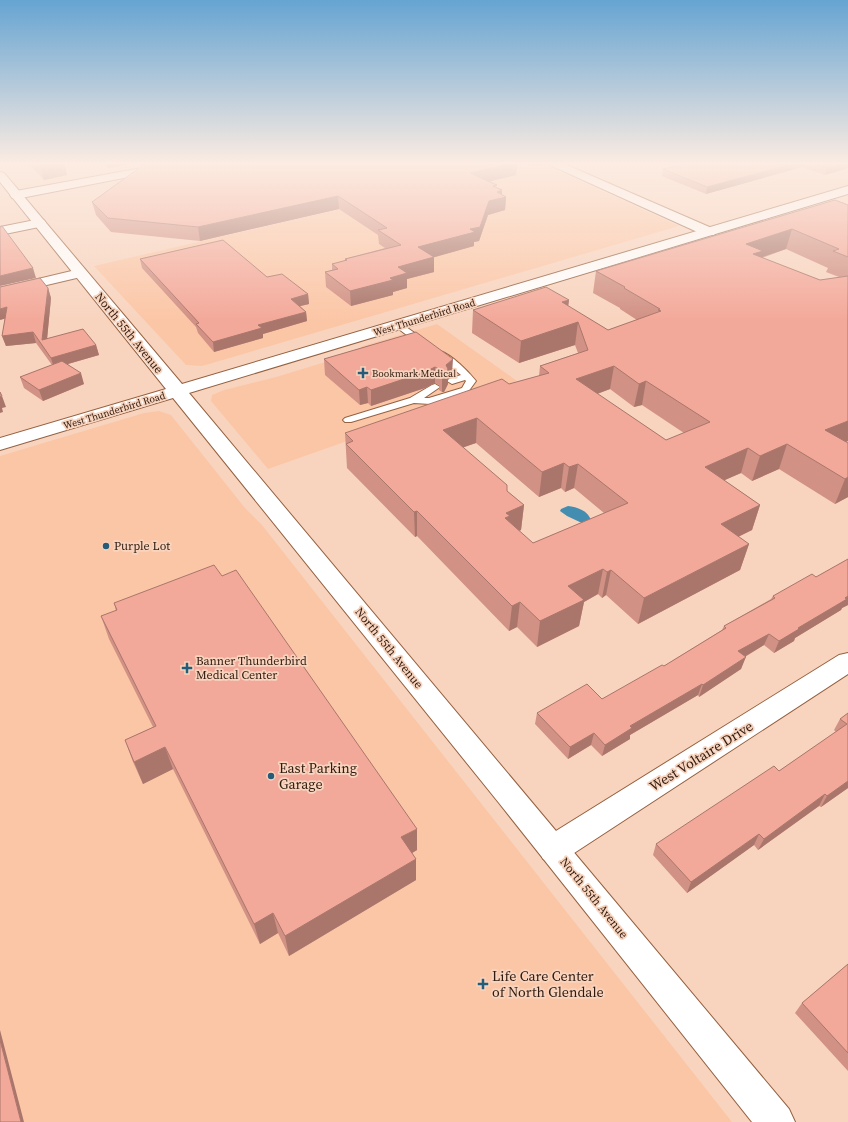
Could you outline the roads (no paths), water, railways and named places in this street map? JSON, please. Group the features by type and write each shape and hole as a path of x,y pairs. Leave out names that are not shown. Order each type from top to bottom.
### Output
{"street":[{"name":"North 55th Avenue","path":"33,215 554,849 776,1122"},
{"path":"672,215 709,232"},
{"name":"West Thunderbird Road","path":"0,444 764,215"},
{"path":"0,231 40,223"},
{"path":"0,292 80,273"},
{"name":"West Voltaire Drive","path":"554,849 848,662"}],"lane":[{"path":"399,324 462,370 471,381 465,390 430,401 413,400"},
{"path":"454,382 467,376"},
{"path":"348,420 413,400 435,389"}],"water":[{"path":"568,506 575,507 585,512 591,521 584,524 560,511"}],"place":[{"name":"Bookmark Medical","path":"363,373"},
{"name":"Purple Lot","path":"106,546"},
{"name":"Banner Thunderbird Medical Center","path":"187,668"},
{"name":"East Parking Garage","path":"271,776"},
{"name":"Life Care Center of North Glendale","path":"483,984"}]}
